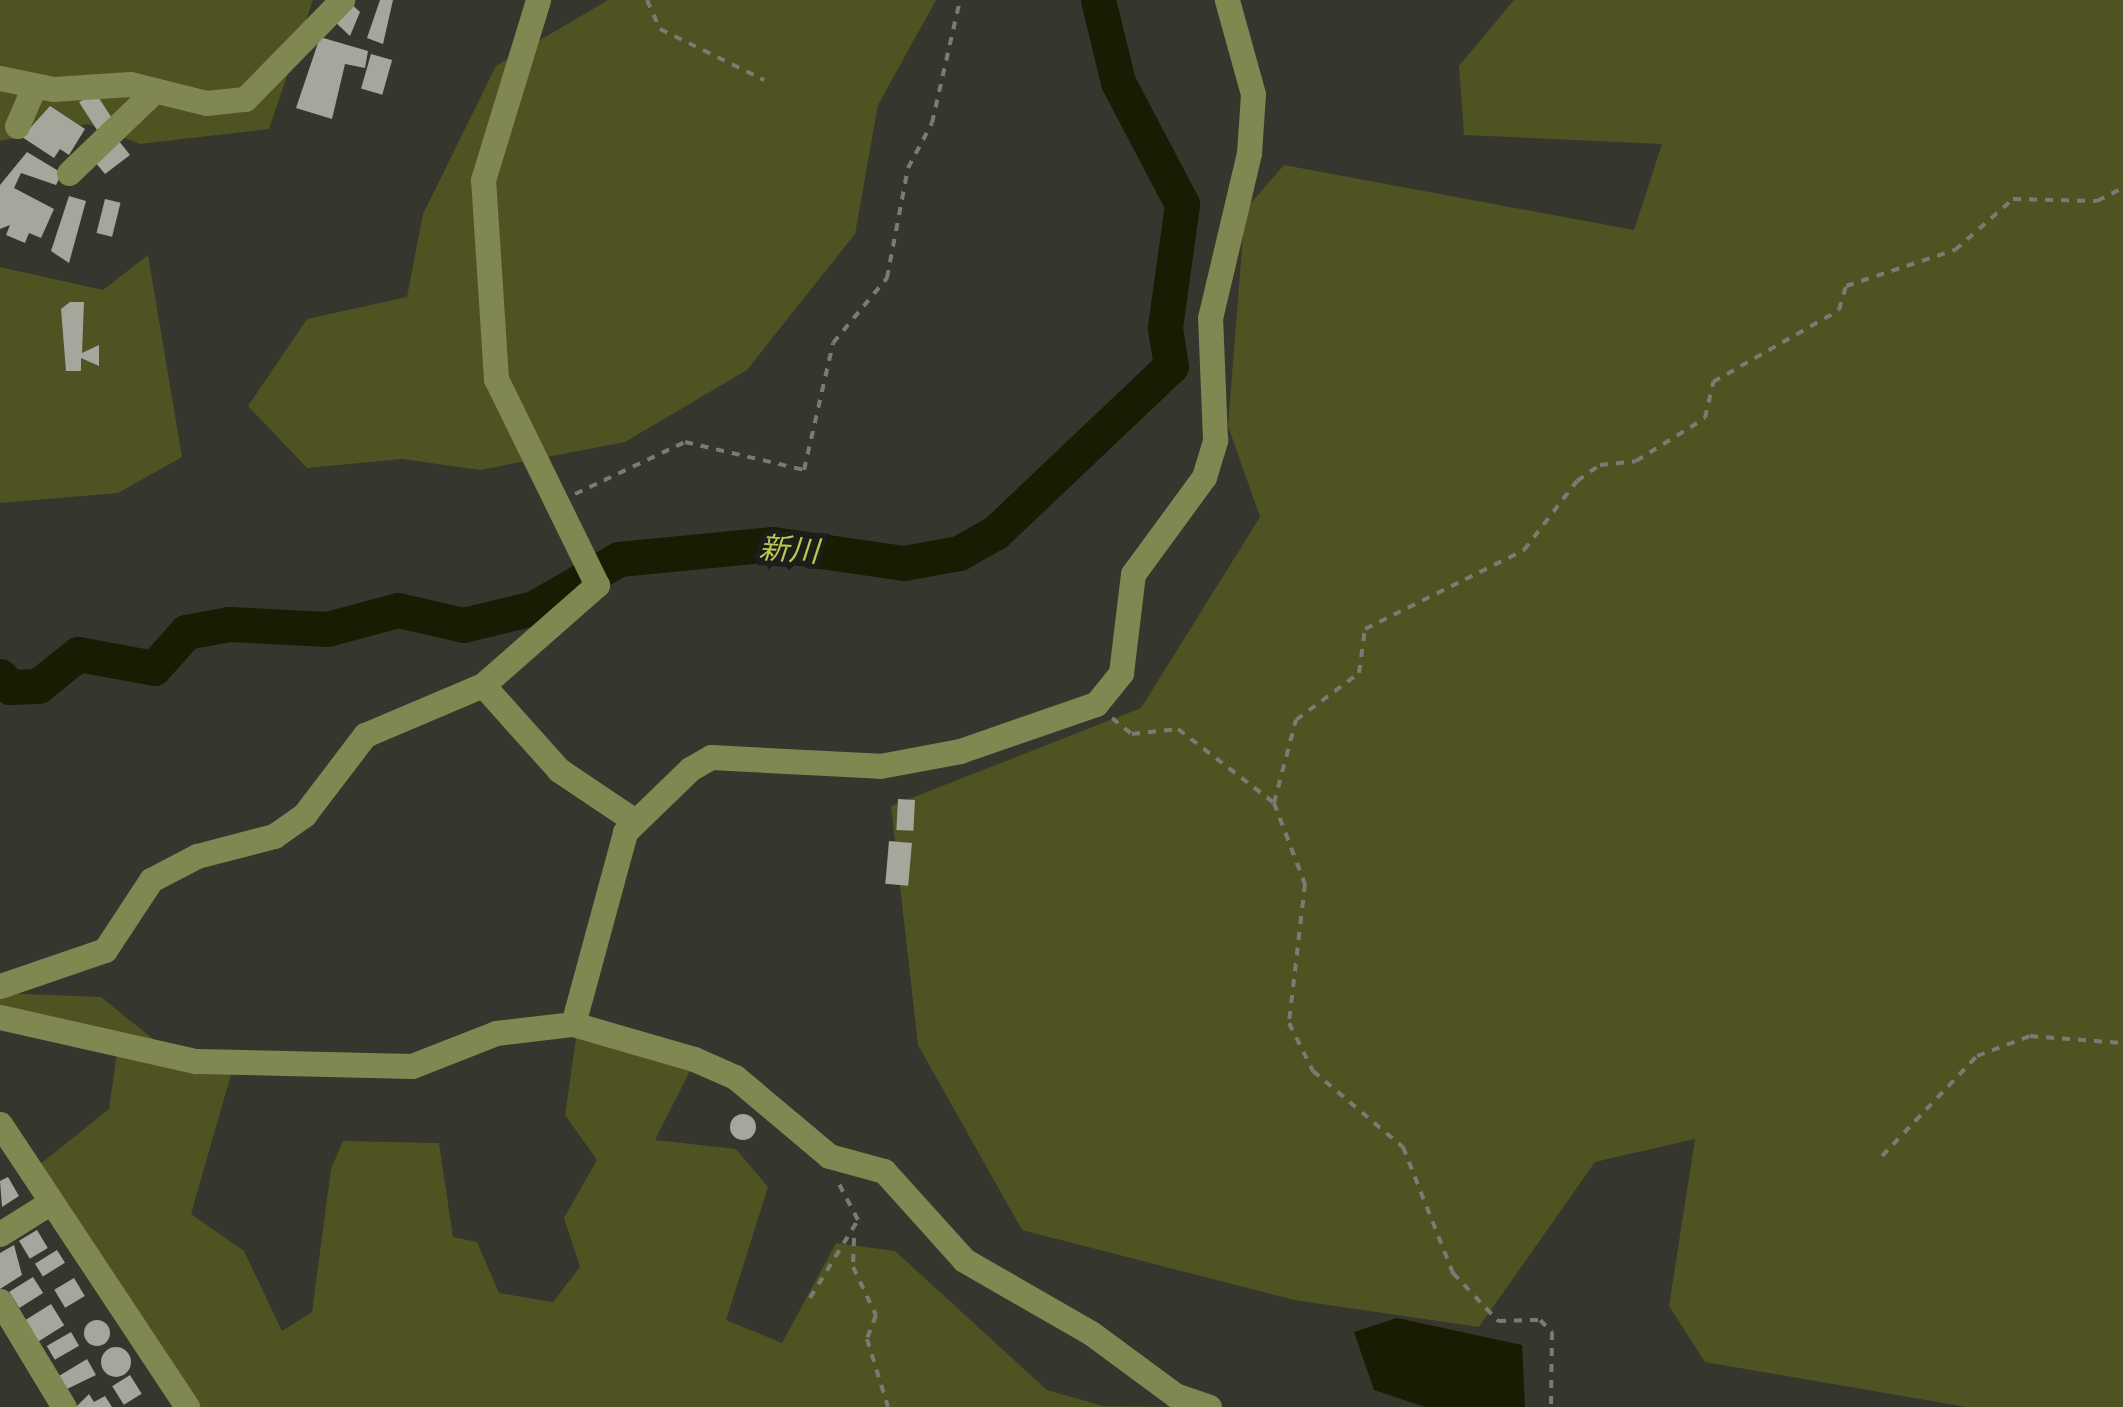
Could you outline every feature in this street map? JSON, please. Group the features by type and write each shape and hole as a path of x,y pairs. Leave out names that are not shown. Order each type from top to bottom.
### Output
{"street":[{"path":"18,83 105,83 152,93 245,99 342,0"},
{"path":"0,986 105,950 151,880 197,856 274,836 304,815 364,735 483,685 597,585 496,379 483,235 483,180 538,0"},
{"path":"574,1024 632,819 711,757 880,766 960,751 1096,704 1121,674 1133,574 1204,478 1215,440 1210,318 1249,153 1253,94 1227,0"},
{"path":"0,60 18,83 17,126"},
{"path":"69,173 152,93"},
{"path":"483,685 559,770 632,819"},
{"path":"0,1017 196,1061 376,1066 412,1066 496,1033 574,1024 735,1077 829,1156 884,1171 912,1194 964,1260 1091,1333 1174,1396 1208,1407"},
{"path":"0,1124 188,1407"},
{"path":"0,1234 51,1202"},
{"path":"0,1302 64,1407"}],"path":[{"path":"648,0 660,28 764,80"},
{"path":"557,506 685,442 804,470 833,343 887,278 908,168 932,124 960,0"},
{"path":"1274,804 1296,720 1359,672 1365,629 1524,550 1577,482 1600,466 1636,461 1705,418 1714,382 1838,310 1846,286 1955,250 2012,198 2098,202 2123,188"},
{"path":"1096,704 1132,734 1178,729 1209,745 1274,804 1305,884 1289,1023 1313,1071 1360,1121 1402,1147 1453,1273 1498,1321 1540,1320 1552,1332 1551,1407"},
{"path":"1882,1156 1976,1056 2030,1036 2123,1044"},
{"path":"830,1172 855,1203 852,1266 876,1315 867,1339 888,1407"},
{"path":"810,1298 854,1233"}],"green space":[{"path":"0,0 313,0 269,129 140,144 88,124 0,141"},
{"path":"608,0 936,0 878,105 855,234 747,370 625,442 480,470 402,459 307,468 248,406 307,319 407,297 423,214 496,66"},
{"path":"1514,0 2123,0 2123,1407 1966,1407 1705,1362 1669,1306 1695,1139 1595,1162 1479,1327 1294,1300 1022,1230 918,1045 891,806 1141,708 1260,517 1228,426 1245,210 1284,165 1634,230 1662,144 1464,135 1459,66"},
{"path":"148,255 182,457 118,493 0,503 0,267 103,290"},
{"path":"0,993 101,997 163,1047 0,1014"},
{"path":"577,1031 693,1065 655,1140 736,1149 768,1187 726,1320 782,1343 836,1243 895,1251 1047,1390 1103,1406 1197,1407 197,1407 38,1166 109,1109 118,1045 234,1064 191,1214 244,1251 282,1331 312,1312 331,1169 343,1141 439,1143 453,1237 477,1242 499,1293 553,1302 580,1267 564,1218 597,1160 565,1115"}],"shaded area":[{"path":"1397,1318 1522,1345 1525,1407 1425,1407 1374,1390 1354,1332"}],"building":[{"path":"380,0 393,0 383,44 367,38"},
{"path":"349,2 360,12 350,36 333,20"},
{"path":"320,37 368,51 365,68 345,64 332,119 296,108"},
{"path":"371,54 392,60 382,95 361,89"},
{"path":"95,92 113,120 97,130 79,102"},
{"path":"50,106 85,129 69,155 60,149 54,158 22,137"},
{"path":"115,136 130,155 105,174 95,162"},
{"path":"27,152 62,173 56,185 21,173 14,188 54,209 41,238 29,233 25,243 6,235 10,225 0,229 0,185"},
{"path":"69,196 86,201 69,263 51,251"},
{"path":"105,199 121,203 112,237 97,233"},
{"path":"70,302 84,302 82,353 99,345 99,366 81,358 81,371 66,371 61,309"},
{"path":"898,799 915,800 913,831 896,830"},
{"path":"889,841 912,843 908,886 885,884"},
{"path":"743,1114 752,1118 756,1127 752,1136 743,1140 734,1136 730,1127 734,1118"},
{"path":"8,1177 19,1196 2,1207 0,1181"},
{"path":"37,1230 48,1248 30,1259 19,1241"},
{"path":"14,1245 22,1275 0,1289 0,1253"},
{"path":"57,1250 65,1263 43,1276 35,1264"},
{"path":"33,1277 43,1293 19,1308 9,1292"},
{"path":"74,1278 85,1296 65,1308 54,1290"},
{"path":"51,1304 64,1325 38,1342 25,1320"},
{"path":"97,1320 106,1324 110,1333 106,1342 97,1346 88,1342 84,1333 88,1324"},
{"path":"71,1332 79,1346 55,1360 47,1346"},
{"path":"116,1347 127,1351 131,1362 127,1373 116,1377 105,1373 101,1362 105,1351"},
{"path":"87,1359 96,1375 67,1389 59,1376"},
{"path":"130,1375 142,1394 124,1405 112,1386"},
{"path":"89,1394 94,1402 105,1396 112,1407 76,1407"}],"waterway":[{"name":"新川","path":"0,676 10,687 38,686 78,654 154,668 186,632 229,624 327,629 398,610 463,625 534,608 619,559 772,544 904,563 959,553 996,532 1171,366 1165,327 1182,204 1118,82 1098,0"}]}
